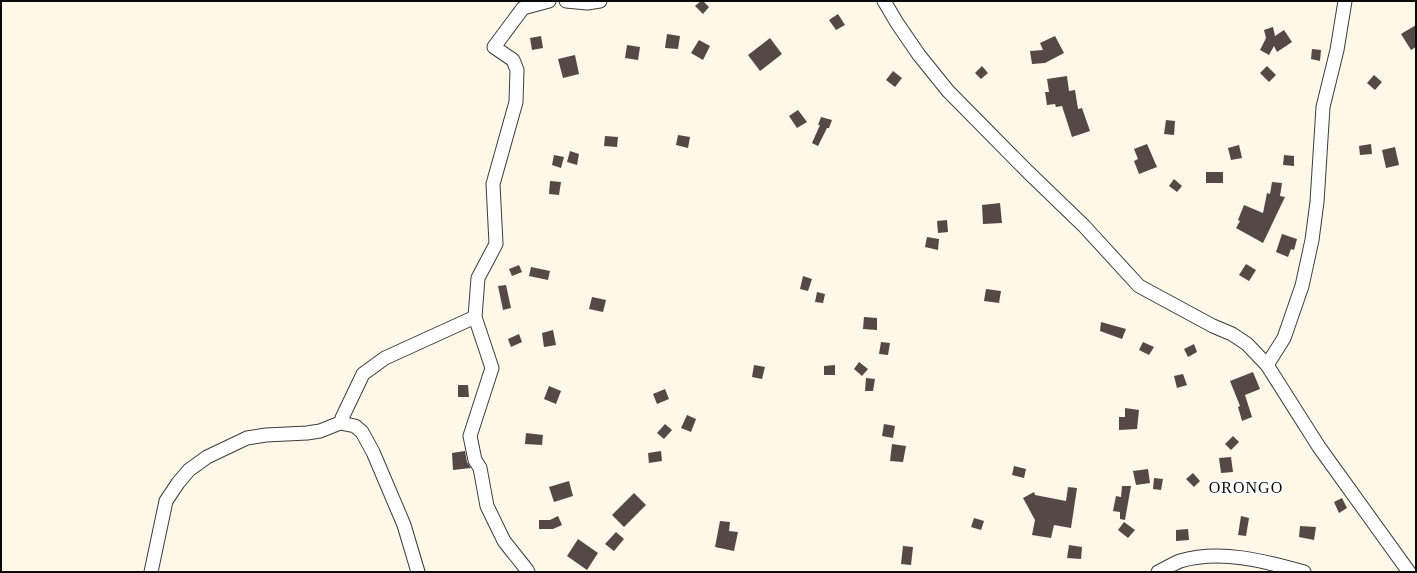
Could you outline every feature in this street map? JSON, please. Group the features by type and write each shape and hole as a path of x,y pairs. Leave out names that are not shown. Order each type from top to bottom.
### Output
{"street":[{"path":"528,572 504,541 487,506 480,468 475,460 470,436 492,368 476,317 478,278 496,244 493,184 516,102 517,70 513,60 494,47 523,8 549,1"},
{"path":"566,1 588,3 600,1"},
{"path":"884,1 919,55 948,91 1084,226 1139,286 1213,326 1232,334 1247,344 1267,365 1319,447 1410,572"},
{"path":"1267,365 1284,338 1302,286 1312,240 1317,202 1323,107 1337,50 1345,1"},
{"path":"342,418 364,374 385,358 476,317"},
{"path":"152,572 166,501 189,470 207,457 247,438 320,431 340,423 355,426 362,432 373,452 404,525 418,572"},
{"path":"1158,572 1179,562 1203,556 1223,556 1243,558 1304,572"}],"building":[{"path":"701,1 709,7 703,14 695,6"},
{"path":"838,14 845,25 836,30 829,20"},
{"path":"1416,25 1416,47 1411,50 1401,34"},
{"path":"1273,27 1275,36 1284,30 1292,42 1277,52 1274,46 1269,55 1260,50 1266,38 1264,30"},
{"path":"667,34 680,36 678,49 665,48"},
{"path":"541,36 543,48 532,50 530,38"},
{"path":"1055,36 1064,53 1045,63 1032,64 1030,51 1043,50 1040,43"},
{"path":"770,38 782,54 760,71 748,55"},
{"path":"699,40 710,46 703,60 691,53"},
{"path":"627,45 640,47 638,60 625,58"},
{"path":"1312,49 1321,50 1320,61 1311,59"},
{"path":"575,55 579,74 563,78 558,59"},
{"path":"982,66 988,73 981,79 975,73"},
{"path":"1267,66 1276,75 1269,82 1260,73"},
{"path":"893,71 902,78 895,87 886,80"},
{"path":"1374,75 1382,82 1375,90 1367,83"},
{"path":"1067,76 1069,91 1075,90 1078,109 1082,108 1090,131 1072,137 1062,106 1056,107 1055,104 1047,105 1045,92 1049,92 1047,79"},
{"path":"798,110 807,122 797,128 789,116"},
{"path":"821,117 832,120 818,146 812,143 820,125 818,125"},
{"path":"1166,120 1175,121 1174,135 1164,134"},
{"path":"678,135 690,137 688,148 676,145"},
{"path":"605,136 618,137 617,147 604,146"},
{"path":"1147,144 1157,167 1139,174 1134,161 1138,159 1134,149"},
{"path":"1371,144 1372,154 1360,155 1359,146"},
{"path":"1239,145 1242,158 1231,160 1228,148"},
{"path":"1395,147 1399,165 1386,168 1382,150"},
{"path":"570,151 579,154 577,165 567,162"},
{"path":"554,155 564,157 561,168 552,165"},
{"path":"1284,155 1294,156 1294,166 1283,165"},
{"path":"1206,172 1223,172 1223,183 1206,183"},
{"path":"1174,179 1182,186 1177,192 1169,186"},
{"path":"550,181 561,182 559,195 549,194"},
{"path":"1272,182 1282,183 1280,196 1285,197 1263,243 1236,228 1240,221 1238,220 1244,205 1263,213 1267,193 1270,194"},
{"path":"1000,203 1002,223 983,224 982,205"},
{"path":"947,220 948,232 938,233 937,221"},
{"path":"1282,234 1297,239 1294,250 1291,249 1288,257 1276,252"},
{"path":"927,237 939,239 938,250 925,247"},
{"path":"1246,264 1256,270 1249,281 1239,275"},
{"path":"519,265 522,272 512,276 509,269"},
{"path":"531,267 550,271 548,280 529,276"},
{"path":"803,276 812,279 808,291 800,289"},
{"path":"506,285 511,308 503,310 498,286"},
{"path":"986,289 1001,291 999,303 984,301"},
{"path":"817,292 825,294 823,303 815,302"},
{"path":"592,297 606,300 603,312 589,309"},
{"path":"864,317 877,318 877,330 863,329"},
{"path":"1101,322 1126,329 1122,339 1100,331"},
{"path":"553,330 556,345 544,347 542,333"},
{"path":"519,334 522,342 511,347 508,339"},
{"path":"881,342 890,343 888,355 879,354"},
{"path":"1143,342 1154,347 1149,355 1139,350"},
{"path":"1194,344 1197,352 1188,357 1184,349"},
{"path":"859,362 868,369 862,376 854,369"},
{"path":"754,365 765,367 762,379 752,377"},
{"path":"835,365 835,375 824,375 824,366"},
{"path":"1253,372 1260,389 1245,395 1252,417 1242,421 1238,407 1240,406 1230,381"},
{"path":"1183,374 1187,385 1177,388 1174,376"},
{"path":"866,378 875,379 873,391 865,391"},
{"path":"458,385 468,385 469,397 458,397"},
{"path":"549,386 561,391 556,404 544,399"},
{"path":"665,389 669,399 657,404 653,394"},
{"path":"1125,408 1139,410 1137,429 1119,430 1119,417 1125,417"},
{"path":"687,415 696,419 691,432 681,428"},
{"path":"665,424 672,430 664,439 657,433"},
{"path":"884,424 895,426 893,438 882,436"},
{"path":"526,433 543,435 542,445 525,444"},
{"path":"1233,436 1239,442 1231,450 1225,444"},
{"path":"892,444 906,446 903,462 890,461"},
{"path":"465,451 467,462 471,468 453,470 452,453"},
{"path":"661,451 662,461 649,463 648,453"},
{"path":"1231,457 1233,472 1221,473 1219,458"},
{"path":"1014,466 1026,469 1024,478 1012,475"},
{"path":"1148,469 1150,483 1136,485 1133,471"},
{"path":"1193,473 1200,481 1194,487 1186,479"},
{"path":"1154,478 1163,479 1161,490 1153,489"},
{"path":"569,481 573,496 554,502 549,487"},
{"path":"1122,486 1131,486 1125,520 1120,519 1120,512 1113,511 1116,496 1121,497"},
{"path":"1068,487 1077,488 1071,528 1054,525 1051,538 1032,535 1035,520 1023,498 1034,492 1035,495 1066,501"},
{"path":"634,493 646,505 624,527 612,515"},
{"path":"1342,498 1347,508 1339,513 1334,502"},
{"path":"558,516 562,525 553,529 539,529 539,520 550,520"},
{"path":"1241,516 1249,518 1246,536 1238,535"},
{"path":"974,518 984,521 981,530 971,527"},
{"path":"720,521 730,522 729,531 738,532 734,551 715,547"},
{"path":"1124,522 1135,530 1128,538 1118,530"},
{"path":"1300,526 1316,527 1314,540 1299,537"},
{"path":"1188,529 1189,540 1176,541 1176,530"},
{"path":"616,532 624,539 614,551 605,544"},
{"path":"578,539 598,553 587,570 567,556"},
{"path":"1069,545 1082,547 1081,559 1067,558"},
{"path":"903,546 913,547 911,565 901,564"}],"district":[{"name":"ORONGO","path":"1246,487"}]}
